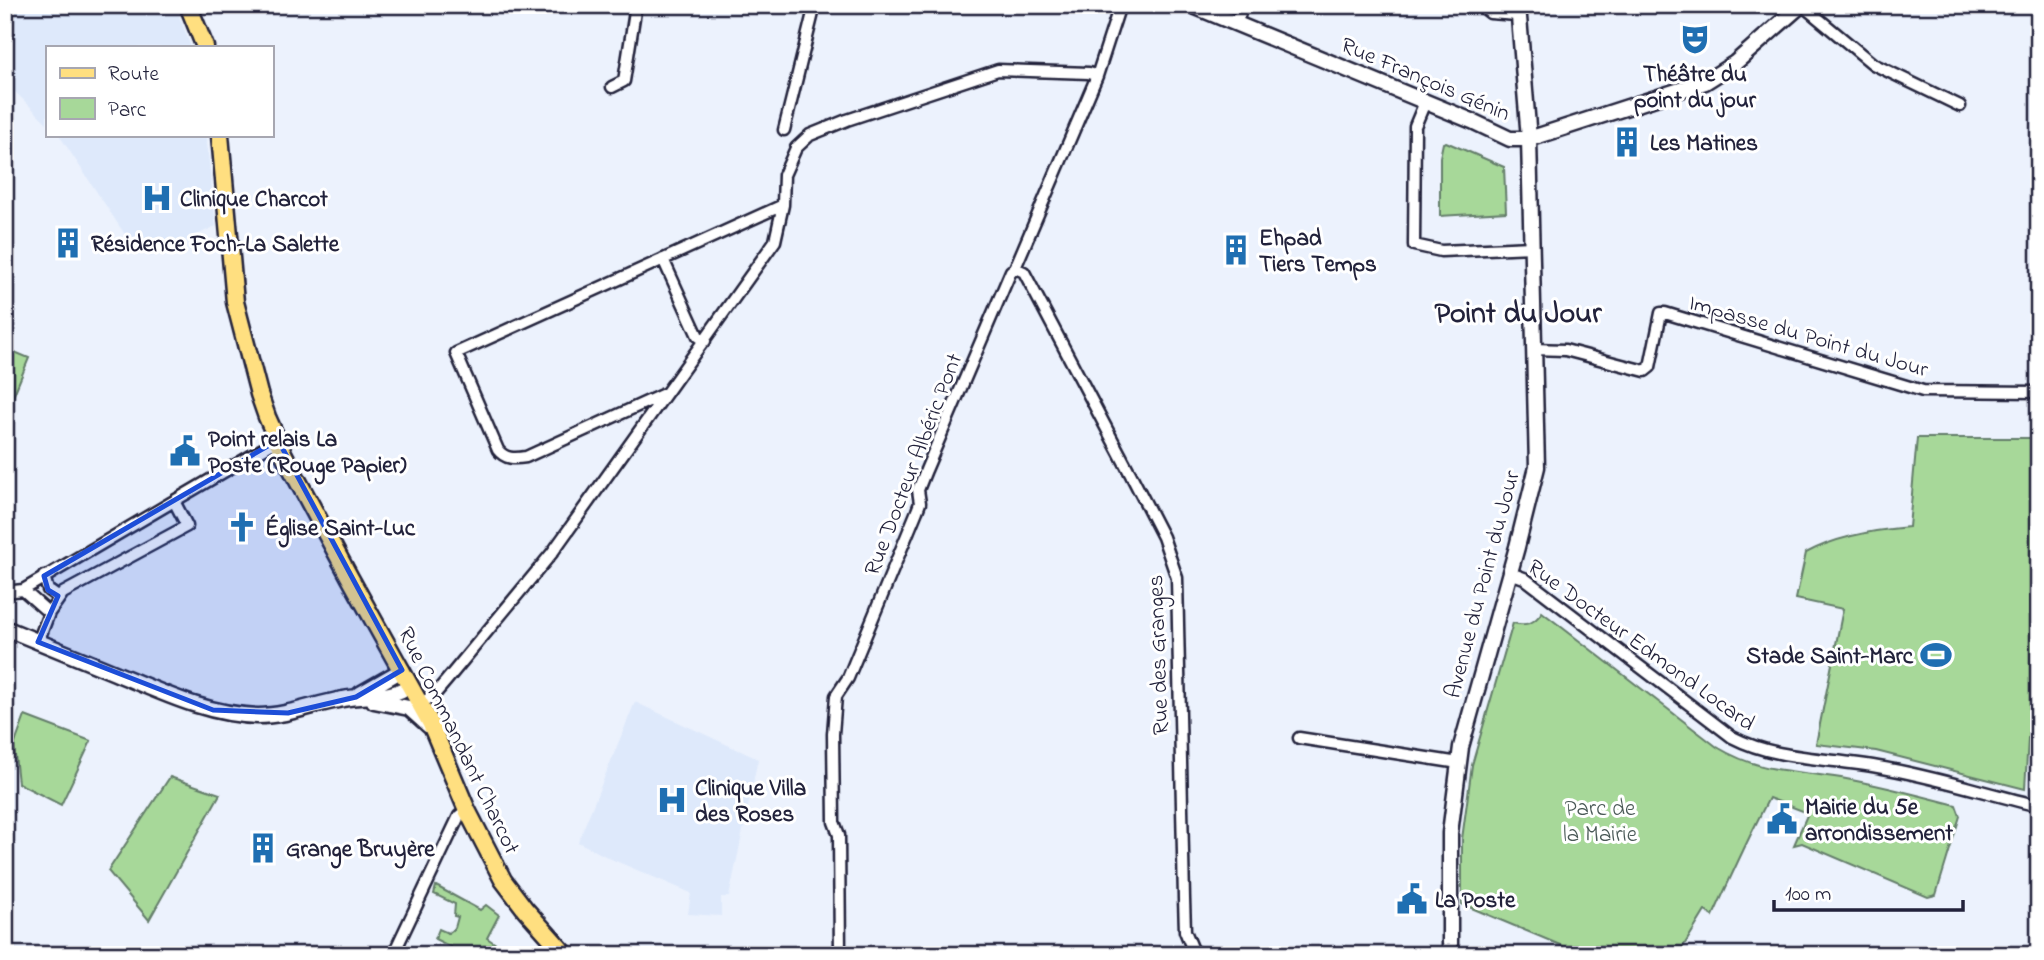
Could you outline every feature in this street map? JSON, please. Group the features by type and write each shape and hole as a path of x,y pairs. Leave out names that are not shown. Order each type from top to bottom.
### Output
{"main road":[{"path":"188,5 205,46"},
{"name":"Rue François Génin","path":"1191,5 1215,10 1236,24 1507,137 1529,139"},
{"path":"1529,139 1705,82 1735,63 1802,5"},
{"name":"Avenue du Point du Jour","path":"1450,955 1450,833 1461,747 1510,573 1536,467 1529,139 1517,10"},
{"name":"Rue Commandant Charcot","path":"220,136 235,302 259,394 278,440 349,578 420,704 467,810 503,880 566,955"},
{"path":"5,628 181,699 237,715 288,713 356,697 397,693 406,678"},
{"path":"356,697 410,708 433,730"}],"street":[{"path":"612,87 624,81 636,5"},
{"path":"784,130 815,5"},
{"name":"Rue Docteur Albéric Pont","path":"840,955 839,835 834,822 833,734 836,696 848,678 917,511 920,502 918,490 926,470 1097,76 1120,5"},
{"path":"1236,24 1243,5"},
{"path":"1480,5 1490,13 1517,10"},
{"path":"1802,5 1873,64 1960,106"},
{"path":"420,704 435,695 552,553 775,241 783,205 785,175 796,148 810,135 999,70 1089,73 1097,76"},
{"path":"1425,102 1415,126 1414,245 1441,251 1532,247"},
{"path":"668,392 526,457 514,459 502,455 498,450 456,353 783,205"},
{"path":"663,259 698,335 705,341"},
{"name":"Rue des Granges","path":"1015,268 1024,272 1131,475 1163,537 1177,578 1185,931 1195,955"},
{"name":"Impasse du Point du Jour","path":"1533,349 1565,350 1646,370 1650,367 1661,313 1665,313 1923,391 2039,392"},
{"path":"5,592 23,590 278,440"},
{"path":"38,642 58,597 187,526 174,501"},
{"name":"Rue Docteur Edmond Locard","path":"1510,573 1524,578 1731,737 1750,747 1880,767 2039,806"},
{"path":"44,576 48,590 58,597"},
{"path":"23,590 49,613"},
{"path":"1299,738 1459,763"},
{"path":"393,955 459,816 467,810"}],"highlighted area":[{"path":"278,440 402,670 356,697 288,713 213,710 38,642 58,596 48,590 44,576"}],"shaded area":[{"path":"5,5 175,5 191,46 46,46 46,122 5,82"},
{"name":"Clinique Charcot","path":"60,136 206,136 216,226 150,257 124,233"},
{"name":"Clinique Villa des Roses","path":"635,702 758,759 729,897 721,897 721,916 688,914 691,893 578,842"}],"green space":[{"path":"1443,143 1504,167 1506,212 1440,216 1440,157"},
{"path":"5,348 29,358 5,416"},
{"name":"Stade Saint-Marc","path":"1917,438 2039,438 2039,739 2028,738 2025,789 1876,751 1816,744 1843,609 1796,599 1806,553 1830,542 1856,535 1909,527"},
{"name":"Parc de la Mairie","path":"1542,612 1717,747 1748,762 1856,781 1956,805 1960,816 1936,895 1928,897 1802,843 1794,845 1808,813 1769,798 1713,916 1705,911 1678,955 1584,955 1462,904 1462,839 1472,765 1513,623 1529,623"},
{"path":"25,716 91,741 61,805 18,783 14,746"},
{"path":"170,777 220,794 149,920 108,871"},
{"path":"436,886 480,910 486,905 499,915 487,938 512,955 447,955 451,947 435,939 439,929 448,933 455,928 458,917 454,916 455,904 434,894"}],"place":[{"name":"Théâtre du point du jour","path":"1695,39"},
{"name":"Les Matines","path":"1627,142"},
{"name":"Clinique Charcot","path":"157,198"},
{"name":"Résidence Foch-La Salette","path":"68,243"},
{"name":"Ehpad Tiers Temps","path":"1236,250"},
{"name":"Point relais La Poste (Rouge Papier)","path":"185,451"},
{"name":"Église Saint-Luc","path":"242,527"},
{"name":"Stade Saint-Marc","path":"1936,655"},
{"name":"Clinique Villa des Roses","path":"672,800"},
{"name":"Mairie du 5e arrondissement","path":"1782,819"},
{"name":"Grange Bruyère","path":"263,848"},
{"name":"La Poste","path":"1412,899"}],"district":[{"name":"Point du Jour","path":"1518,312"}]}
